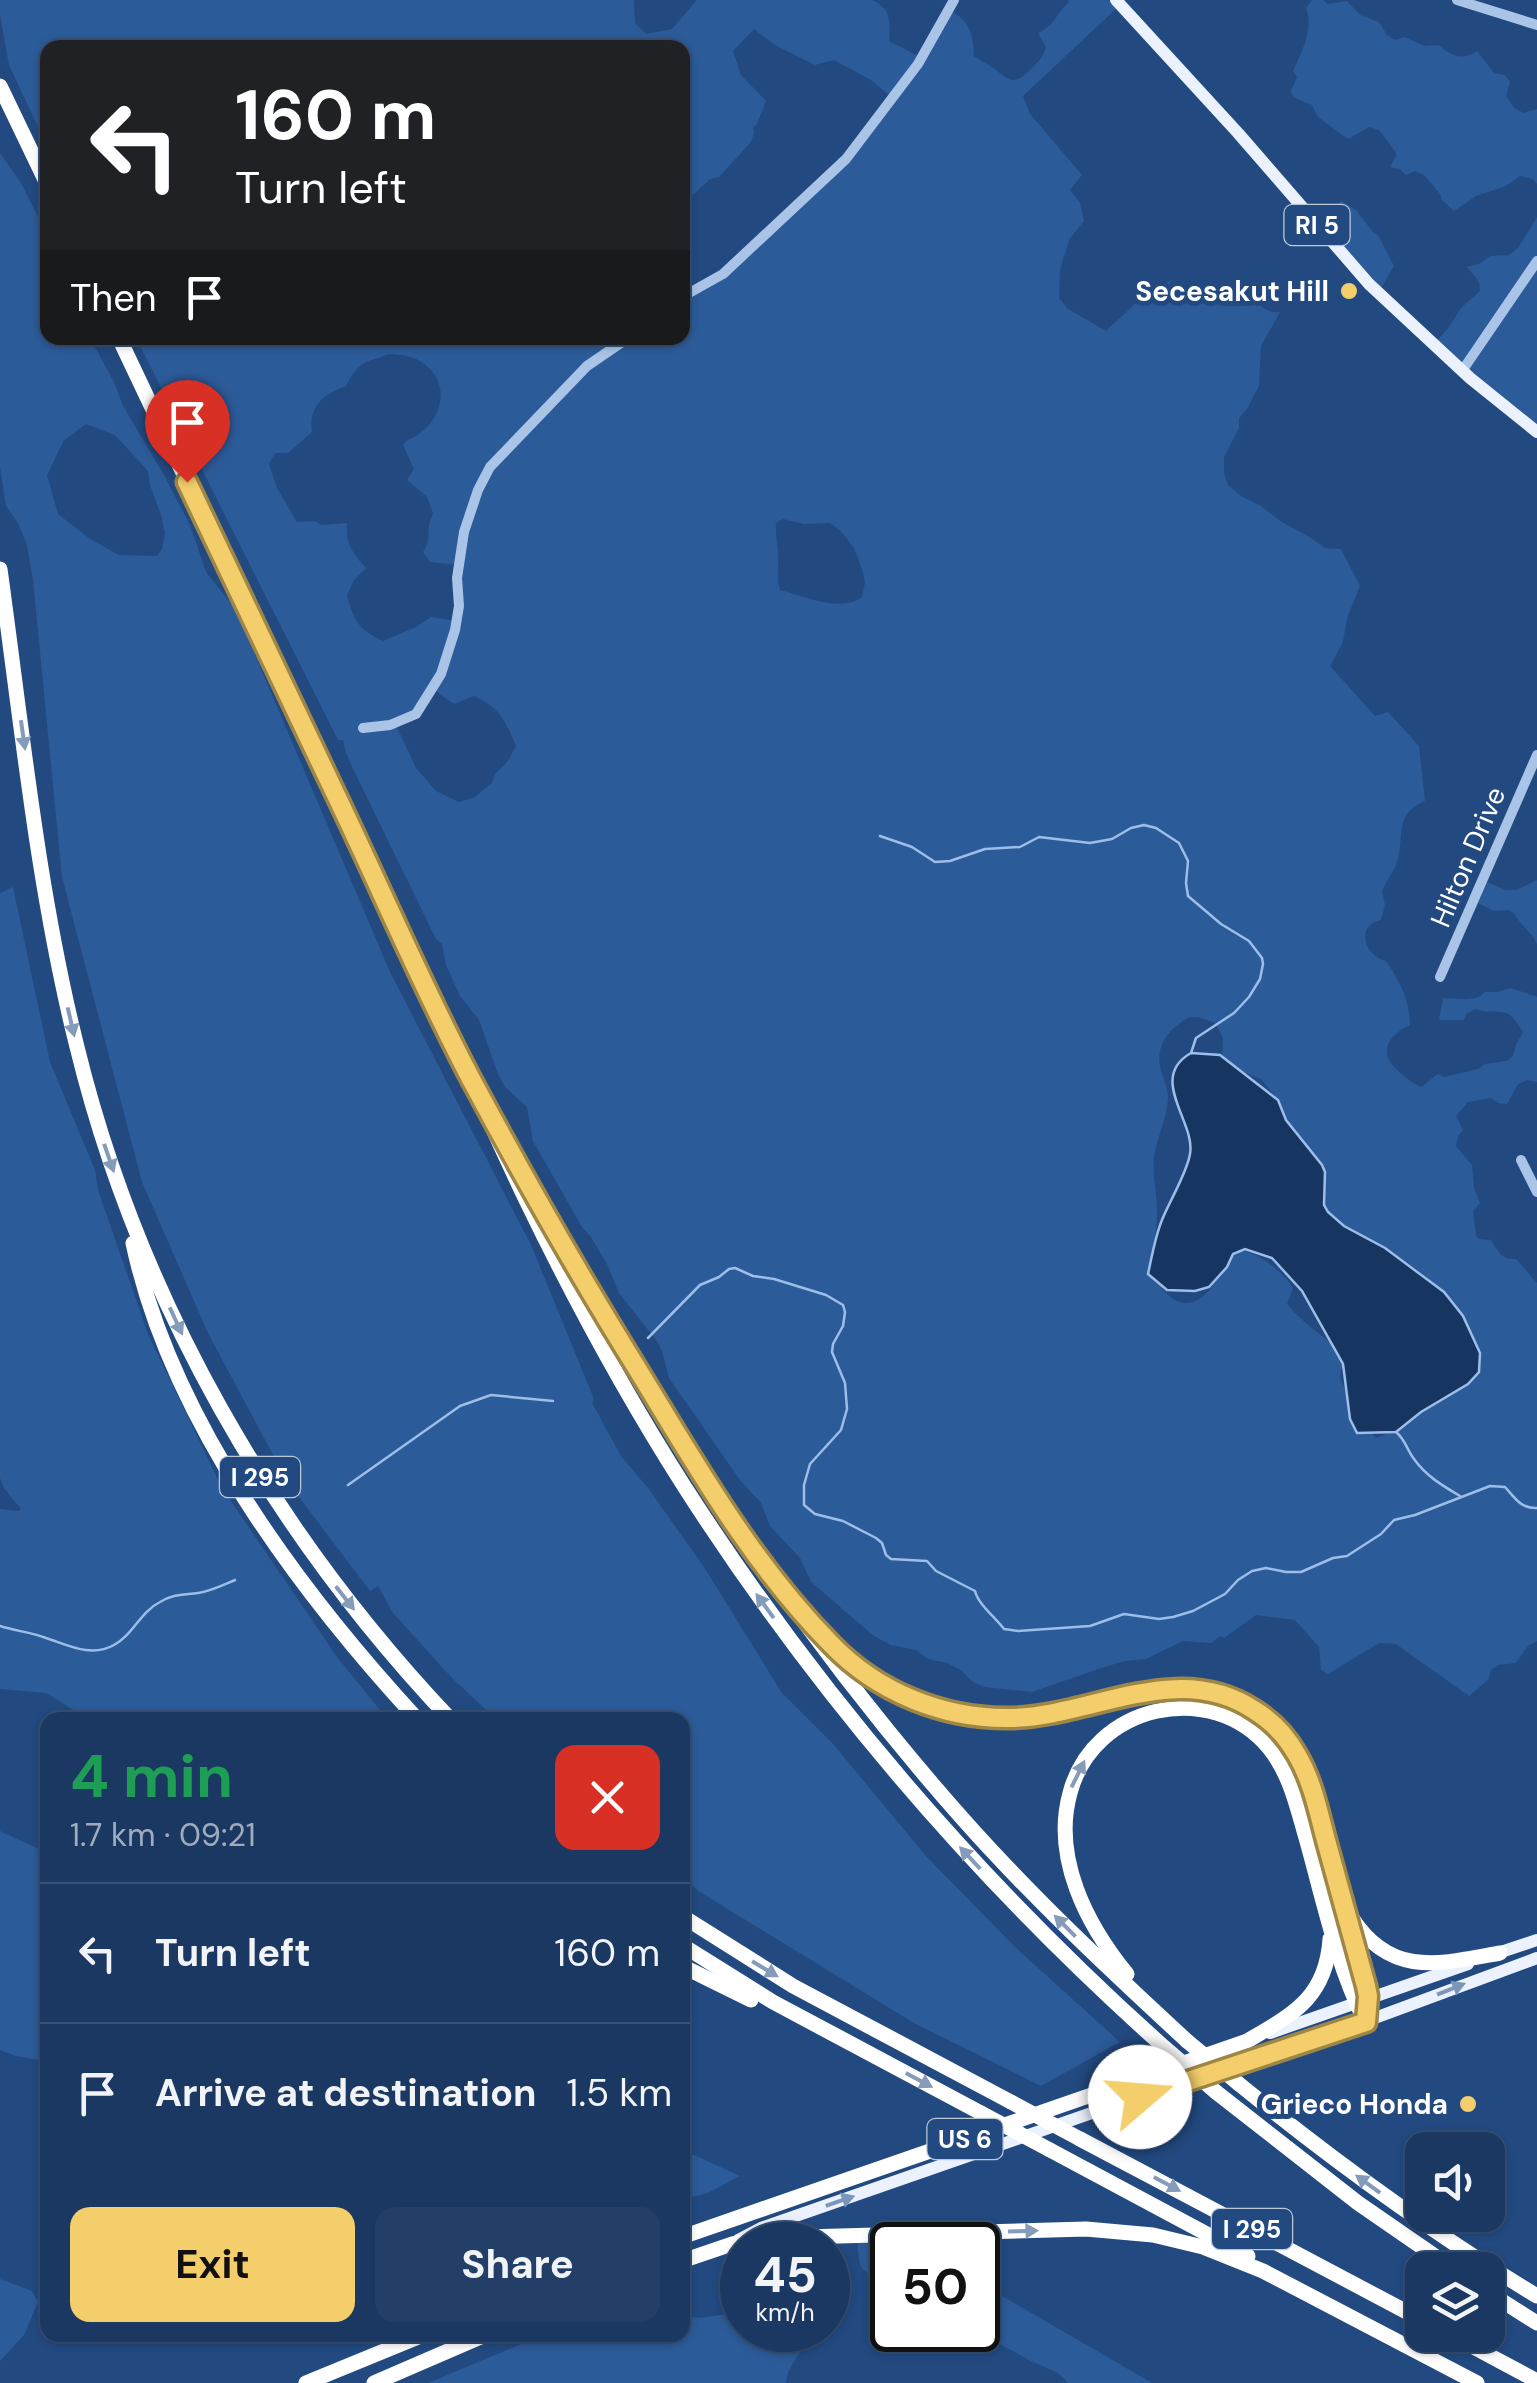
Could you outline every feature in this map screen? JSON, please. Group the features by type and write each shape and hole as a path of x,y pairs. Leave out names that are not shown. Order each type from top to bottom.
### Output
{"highway":[{"path":"0,86 40,169"},
{"path":"122,345 529,1206 594,1332 674,1470 762,1602 858,1728 950,1836 1061,1952 1216,2092 1343,2192 1428,2252"},
{"name":"I 295","path":"0,569 38,842 62,980 86,1082 124,1199 178,1328 263,1481 355,1610 444,1712"},
{"path":"470,1077 591,1294 686,1451 848,1683 951,1806 1060,1922 1239,2084 1398,2206 1537,2296"},
{"path":"124,1199 150,1303 168,1351 207,1431 258,1520 309,1591 411,1712"},
{"path":"745,1540 839,1652 880,1684 928,1706 977,1716 1025,1718 1180,1688 1217,1693 1251,1707 1279,1730 1300,1760 1314,1796 1342,1898 1366,2022"},
{"path":"375,1673 402,1712"},
{"path":"1187,2040 1104,1944 1074,1881 1066,1834 1067,1805 1075,1778 1090,1752 1113,1729 1137,1716 1170,1708 1191,1708 1231,1718 1272,1752 1288,1779 1348,1981 1362,2000"},
{"path":"1342,1898 1367,1937 1404,1960 1441,1963 1500,1952"},
{"path":"1247,2041 1302,2006 1315,1991 1330,1949 1328,1915"},
{"name":"I 295","path":"690,1921 793,1986 1405,2311"},
{"path":"690,1950 772,2002 1230,2245 1306,2292"},
{"path":"690,1970 879,2059"},
{"name":"US 6","path":"690,2234 1247,2041"},
{"path":"690,2259 746,2241 783,2237 1119,2230 1153,2234 1203,2247 1263,2270 1477,2383"},
{"path":"1505,2303 1537,2323"},
{"path":"306,2383 406,2342"},
{"path":"374,2383 465,2342"},
{"path":"1482,2352 1537,2381"}],"main road":[{"name":"RI 5","path":"1116,0 1369,284 1462,371 1537,432"},
{"path":"1247,2041 1537,1940"},
{"path":"717,2250 761,2228 1366,2022 1537,1958"}],"street":[{"path":"690,293 723,274 846,160 918,64 954,0"},
{"path":"1457,0 1537,25"},
{"path":"1462,371 1537,262"},
{"path":"364,728 390,725 416,714 440,674 456,630 464,532 490,466 588,366 618,345"},
{"name":"Hilton Drive","path":"1440,977 1537,756"},
{"path":"1522,1160 1537,1192"}],"shaded area":[{"path":"0,0 634,0 635,23 646,34 672,29 697,0 872,0 886,12 889,41 920,57 949,10 969,28 974,56 1014,80 1040,59 1046,47 1038,33 1052,23 1068,0 1117,0 1119,6 1023,96 1030,114 1082,175 1070,190 1080,203 1084,221 1070,238 1060,269 1059,298 1068,309 1106,331 1153,287 1170,281 1172,289 1182,297 1223,283 1245,301 1254,299 1272,312 1280,312 1261,346 1259,386 1239,418 1239,428 1224,457 1224,473 1228,485 1241,496 1325,548 1341,549 1360,586 1347,618 1343,642 1330,666 1375,716 1388,712 1419,746 1425,801 1404,819 1397,862 1382,891 1385,905 1381,920 1368,928 1365,940 1372,953 1386,961 1408,1007 1410,1025 1389,1043 1387,1055 1395,1068 1421,1087 1438,1074 1444,1077 1507,1061 1523,1032 1512,1017 1475,1009 1464,1020 1439,1020 1443,998 1471,999 1485,992 1511,988 1537,997 1537,1082 1527,1080 1518,1084 1507,1104 1491,1098 1468,1102 1456,1116 1463,1130 1456,1146 1472,1165 1480,1203 1473,1211 1476,1236 1491,1240 1503,1256 1516,1259 1537,1283 1537,1641 1528,1646 1516,1663 1498,1665 1469,1696 1396,1644 1379,1643 1328,1674 1321,1670 1319,1647 1295,1620 1256,1615 1212,1643 1183,1641 1146,1659 1125,1661 1032,1692 985,1687 947,1663 874,1636 811,1582 800,1558 770,1526 761,1503 740,1480 669,1378 657,1341 619,1293 608,1266 533,1141 527,1107 505,1087 498,1074 479,1020 460,996 446,965 442,944 436,939 355,773 343,740 338,740 140,345 690,345 690,282 694,289 718,276 832,172 891,97 871,80 834,60 815,65 754,29 733,51 741,75 766,101 751,142 719,177 710,179 690,198 690,40 40,40 40,131 9,65","holes":["389,354 416,359 438,381 441,393 435,416 403,445 414,469 407,480 427,497 433,513 423,552 430,562 457,565 456,621 431,617 383,641 362,628 347,595 366,568 351,548 347,523 297,522 277,488 269,464 275,453 288,453 312,432 311,423 319,402 346,386 359,367","783,519 804,524 830,523 840,530 854,548 862,569 862,597 843,604 780,590 776,523","434,690 454,704 474,696 490,705 501,716 516,746 492,783 475,797 459,802 436,791 416,768 395,723 417,712","1190,1017 1215,1023 1223,1038 1222,1057 1234,1068 1261,1079 1278,1100 1285,1120 1322,1165 1325,1205 1335,1220 1420,1272 1453,1302 1464,1319 1479,1372 1390,1432 1376,1438 1363,1425 1340,1378 1341,1369 1350,1359 1287,1304 1293,1288 1269,1263 1237,1250 1203,1297 1186,1303 1177,1301 1159,1285 1154,1265 1154,1164 1168,1096 1159,1057 1167,1035"]},
{"path":"1312,0 1328,4 1347,1 1360,15 1379,22 1395,40 1405,37 1424,46 1439,45 1457,56 1477,51 1494,73 1505,75 1510,82 1506,96 1514,108 1524,113 1537,109 1537,184 1520,176 1454,211 1424,175 1415,171 1406,175 1390,167 1397,154 1379,130 1369,127 1348,139 1318,117 1312,105 1293,97 1291,91 1297,77 1293,71 1306,40 1306,8"},
{"path":"0,153 40,221 40,345 94,345 123,406 190,525 206,572 235,608 390,972 531,1245 594,1399 592,1403 621,1456 704,1567 782,1693 834,1745 925,1855 1016,1948 1120,2042 1041,2086 914,2023 700,1892 690,1884 690,1712 488,1712 393,1613 378,1586 370,1591 287,1481 208,1333 142,1182 62,877 33,580 27,545 6,506 0,467","holes":["86,424 115,435 148,471 165,533 157,556 119,555 90,539 58,514 47,475 64,440"]},
{"path":"1341,201 1356,210 1378,235 1394,266 1379,292 1318,223"},
{"path":"1537,217 1537,432 1434,344 1461,308 1480,291 1479,282 1467,267 1490,256 1509,255 1518,248"},
{"path":"1482,880 1506,890 1517,890 1537,880 1537,944 1514,913 1494,911 1474,901"},
{"path":"13,887 50,1062 95,1170 98,1190 148,1334 222,1488 337,1657 382,1712 77,1712 46,1693 0,1689 0,1509 21,1509 0,1478 0,893"},
{"path":"1191,1053 1220,1055 1278,1100 1286,1120 1322,1165 1324,1205 1328,1212 1444,1292 1463,1316 1480,1353 1479,1372 1468,1384 1396,1432 1357,1433 1350,1419 1343,1364 1302,1291 1272,1258 1245,1249 1233,1254 1209,1287 1195,1291 1167,1290 1148,1274 1160,1226 1190,1154 1173,1075"},
{"path":"0,1831 40,1850 40,2060 0,2050"},
{"path":"690,2154 740,2176 708,2193 690,2197"},
{"path":"857,2239 870,2239 870,2274 861,2265"},
{"path":"0,2279 32,2291 38,2302 24,2335 0,2361"},
{"path":"1000,2295 1152,2383 1068,2383 1058,2373 1000,2344"},
{"path":"720,2315 720,2352 800,2352 786,2383 428,2383 526,2342 690,2342 690,2317"}],"waterway":[{"path":"880,836 912,847 935,862 985,849 1020,847 1039,837 1090,843 1112,839 1144,825 1179,843 1188,861 1188,896 1249,941 1263,964 1260,979 1249,997 1234,1013 1196,1038 1191,1053"},
{"path":"648,1338 700,1285 729,1269 826,1295 843,1305 843,1326 832,1352 845,1383 847,1409 841,1430 810,1464 804,1505 815,1514 843,1521 876,1538 891,1559 927,1561 936,1571 975,1591 1004,1629 1090,1626 1124,1614 1173,1617 1225,1594 1252,1571 1266,1568 1301,1572 1347,1556 1381,1534 1394,1520 1490,1486 1505,1487 1522,1505 1537,1508"},
{"path":"348,1485 460,1406 491,1395 553,1401"},
{"path":"1396,1432 1424,1471 1460,1496"},
{"path":"0,1626 80,1649 105,1649 121,1641 153,1606 165,1599 208,1591 235,1580"}],"place":[{"name":"Secesakut Hill","path":"1349,291"},
{"name":"Grieco Honda","path":"1468,2104"}],"route":[{"path":"187,482 470,1077 555,1232 686,1451 745,1540 815,1628 852,1664 880,1684 943,1710 993,1718 1025,1718 1155,1690 1193,1688 1251,1707 1279,1730 1295,1750 1314,1796 1366,1986 1366,2022 1140,2097"}]}
